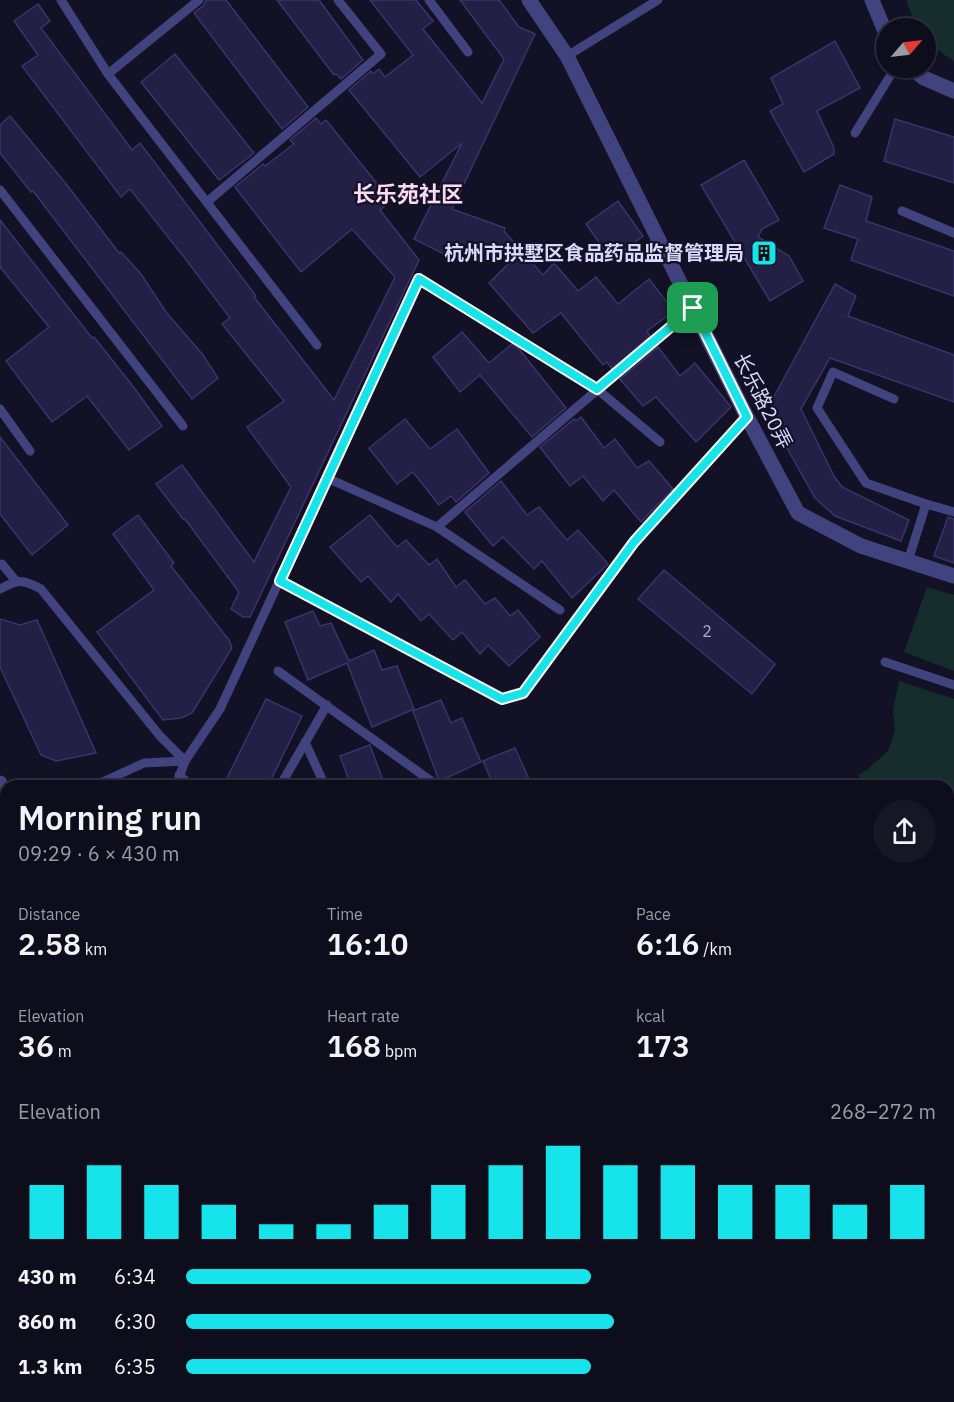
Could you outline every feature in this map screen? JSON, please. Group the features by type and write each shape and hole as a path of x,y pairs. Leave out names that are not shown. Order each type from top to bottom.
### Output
{"street":[{"name":"长乐路20弄","path":"529,0 567,56 747,417 798,513 861,546 954,576"},
{"path":"872,0 879,18"},
{"path":"924,78 954,91"}],"lane":[{"path":"61,0 108,74 317,345"},
{"path":"108,74 199,0"},
{"path":"207,202 381,54 338,0"},
{"path":"429,0 468,52"},
{"path":"567,56 658,0"},
{"path":"855,133 889,78"},
{"path":"0,190 183,426"},
{"path":"902,212 954,233"},
{"path":"178,780 184,761 220,710 419,279 597,389 660,442"},
{"path":"437,527 693,308"},
{"path":"894,399 833,372 817,408 866,483 954,512"},
{"path":"0,409 30,451"},
{"path":"280,581 502,699 523,693 634,542 747,417"},
{"path":"327,478 437,527 561,610"},
{"path":"908,561 926,504"},
{"path":"2,564 16,581"},
{"path":"0,589 16,581 25,581 41,590 160,736 184,761"},
{"path":"885,663 954,684"},
{"path":"278,671 430,780"},
{"path":"284,780 327,705"},
{"path":"306,742 322,780"},
{"path":"115,780 144,762 184,761"},
{"path":"180,775 185,780"}],"green space":[{"path":"906,0 954,0 954,61 936,48 936,18 913,18"},
{"path":"927,587 954,595 954,671 904,652"},
{"path":"899,681 954,699 954,780 861,780 858,775 888,751 895,731 893,710"}],"building":[{"path":"206,0 226,0 308,107 282,129 194,13 204,5"},
{"path":"277,0 319,0 363,60 341,79 336,74 334,75"},
{"path":"370,0 416,0 433,21 423,29 482,103 504,59 460,0 499,0 519,27 535,34 452,209 505,228 504,231 543,275 554,263 578,291 596,277 618,304 649,279 674,311 647,331 650,336 612,369 607,362 603,365 561,313 533,333 489,283 512,260 469,245 458,261 414,239 462,143 420,177 349,90 371,71 373,74 379,69 385,77 413,55"},
{"path":"38,4 50,21 41,28 132,150 140,143 334,400 395,277 352,229 301,272 235,187 263,164 265,166 294,144 290,140 316,118 321,124 326,120 391,201 380,210 419,260 250,617 243,617 231,609 239,592 156,484 182,465 254,562 291,487 247,427 284,401 222,324 230,318 184,257 130,189 121,197 22,66 38,55 14,21"},
{"path":"835,41 860,88 817,111 834,148 834,154 804,172 770,111 783,104 771,78"},
{"path":"175,54 254,153 219,180 141,82"},
{"path":"10,116 119,253 121,252 141,274 166,312 203,355 218,378 192,399 33,191 31,192 0,153 0,125"},
{"path":"895,119 954,137 954,183 884,161"},
{"name":"杭州市拱墅区食品药品监督管理局","path":"744,160 779,220 762,229 758,237 789,256 803,281 770,301 701,185"},
{"path":"840,185 872,197 866,221 954,251 954,296 851,260 858,239 824,228"},
{"path":"618,201 643,236 611,260 586,224"},
{"path":"0,220 162,426 129,450 87,396 52,422 6,361 49,327 0,267"},
{"path":"835,284 856,296 848,316 954,355 954,402 830,358 801,409 834,476 842,487 909,520 901,541 835,516 815,498 778,432 770,404"},
{"path":"462,332 489,363 512,344 519,349 566,408 532,437 480,375 460,392 433,357"},
{"path":"658,347 680,376 695,363 731,407 696,442 656,397 643,406 620,379"},
{"path":"581,417 604,448 615,439 637,468 649,461 673,489 641,522 614,490 603,501 583,476 570,486 540,447 574,419 576,421"},
{"path":"405,419 430,449 457,429 489,473 456,502 451,496 439,505 413,472 397,484 369,448"},
{"path":"0,437 68,525 32,555 0,514"},
{"path":"501,481 527,515 539,507 567,540 578,530 608,564 572,598 542,561 534,569 503,537 493,546 465,512"},
{"path":"138,515 174,563 171,566 229,640 232,648 192,713 181,718 163,720 97,632 154,590 113,534"},
{"path":"370,515 397,547 406,540 429,565 437,559 456,587 465,580 485,604 495,598 510,616 518,610 540,637 509,666 488,645 480,654 462,632 453,640 429,614 421,621 398,594 391,602 368,576 361,582 330,547"},
{"path":"948,517 954,519 954,563 934,556"},
{"path":"664,570 775,664 752,694 638,599"},
{"path":"313,611 320,626 331,623 349,661 374,650 382,670 397,666 414,709 372,727 347,663 308,680 285,622"},
{"path":"0,619 20,625 37,620 96,753 56,761 41,755 0,667"},
{"path":"266,699 302,716 271,780 226,780"},
{"path":"441,700 451,723 462,718 481,762 442,780 438,778 413,711"},
{"path":"370,745 383,780 349,780 340,756"},
{"path":"515,748 529,780 491,780 483,761"}],"place":[{"name":"杭州市拱墅区食品药品监督管理局","path":"764,253"}],"district":[{"name":"长乐苑社区","path":"408,194"}],"route":[{"path":"419,279 597,389 693,308 747,417 634,542 523,693 502,699 280,581 419,279"}]}
